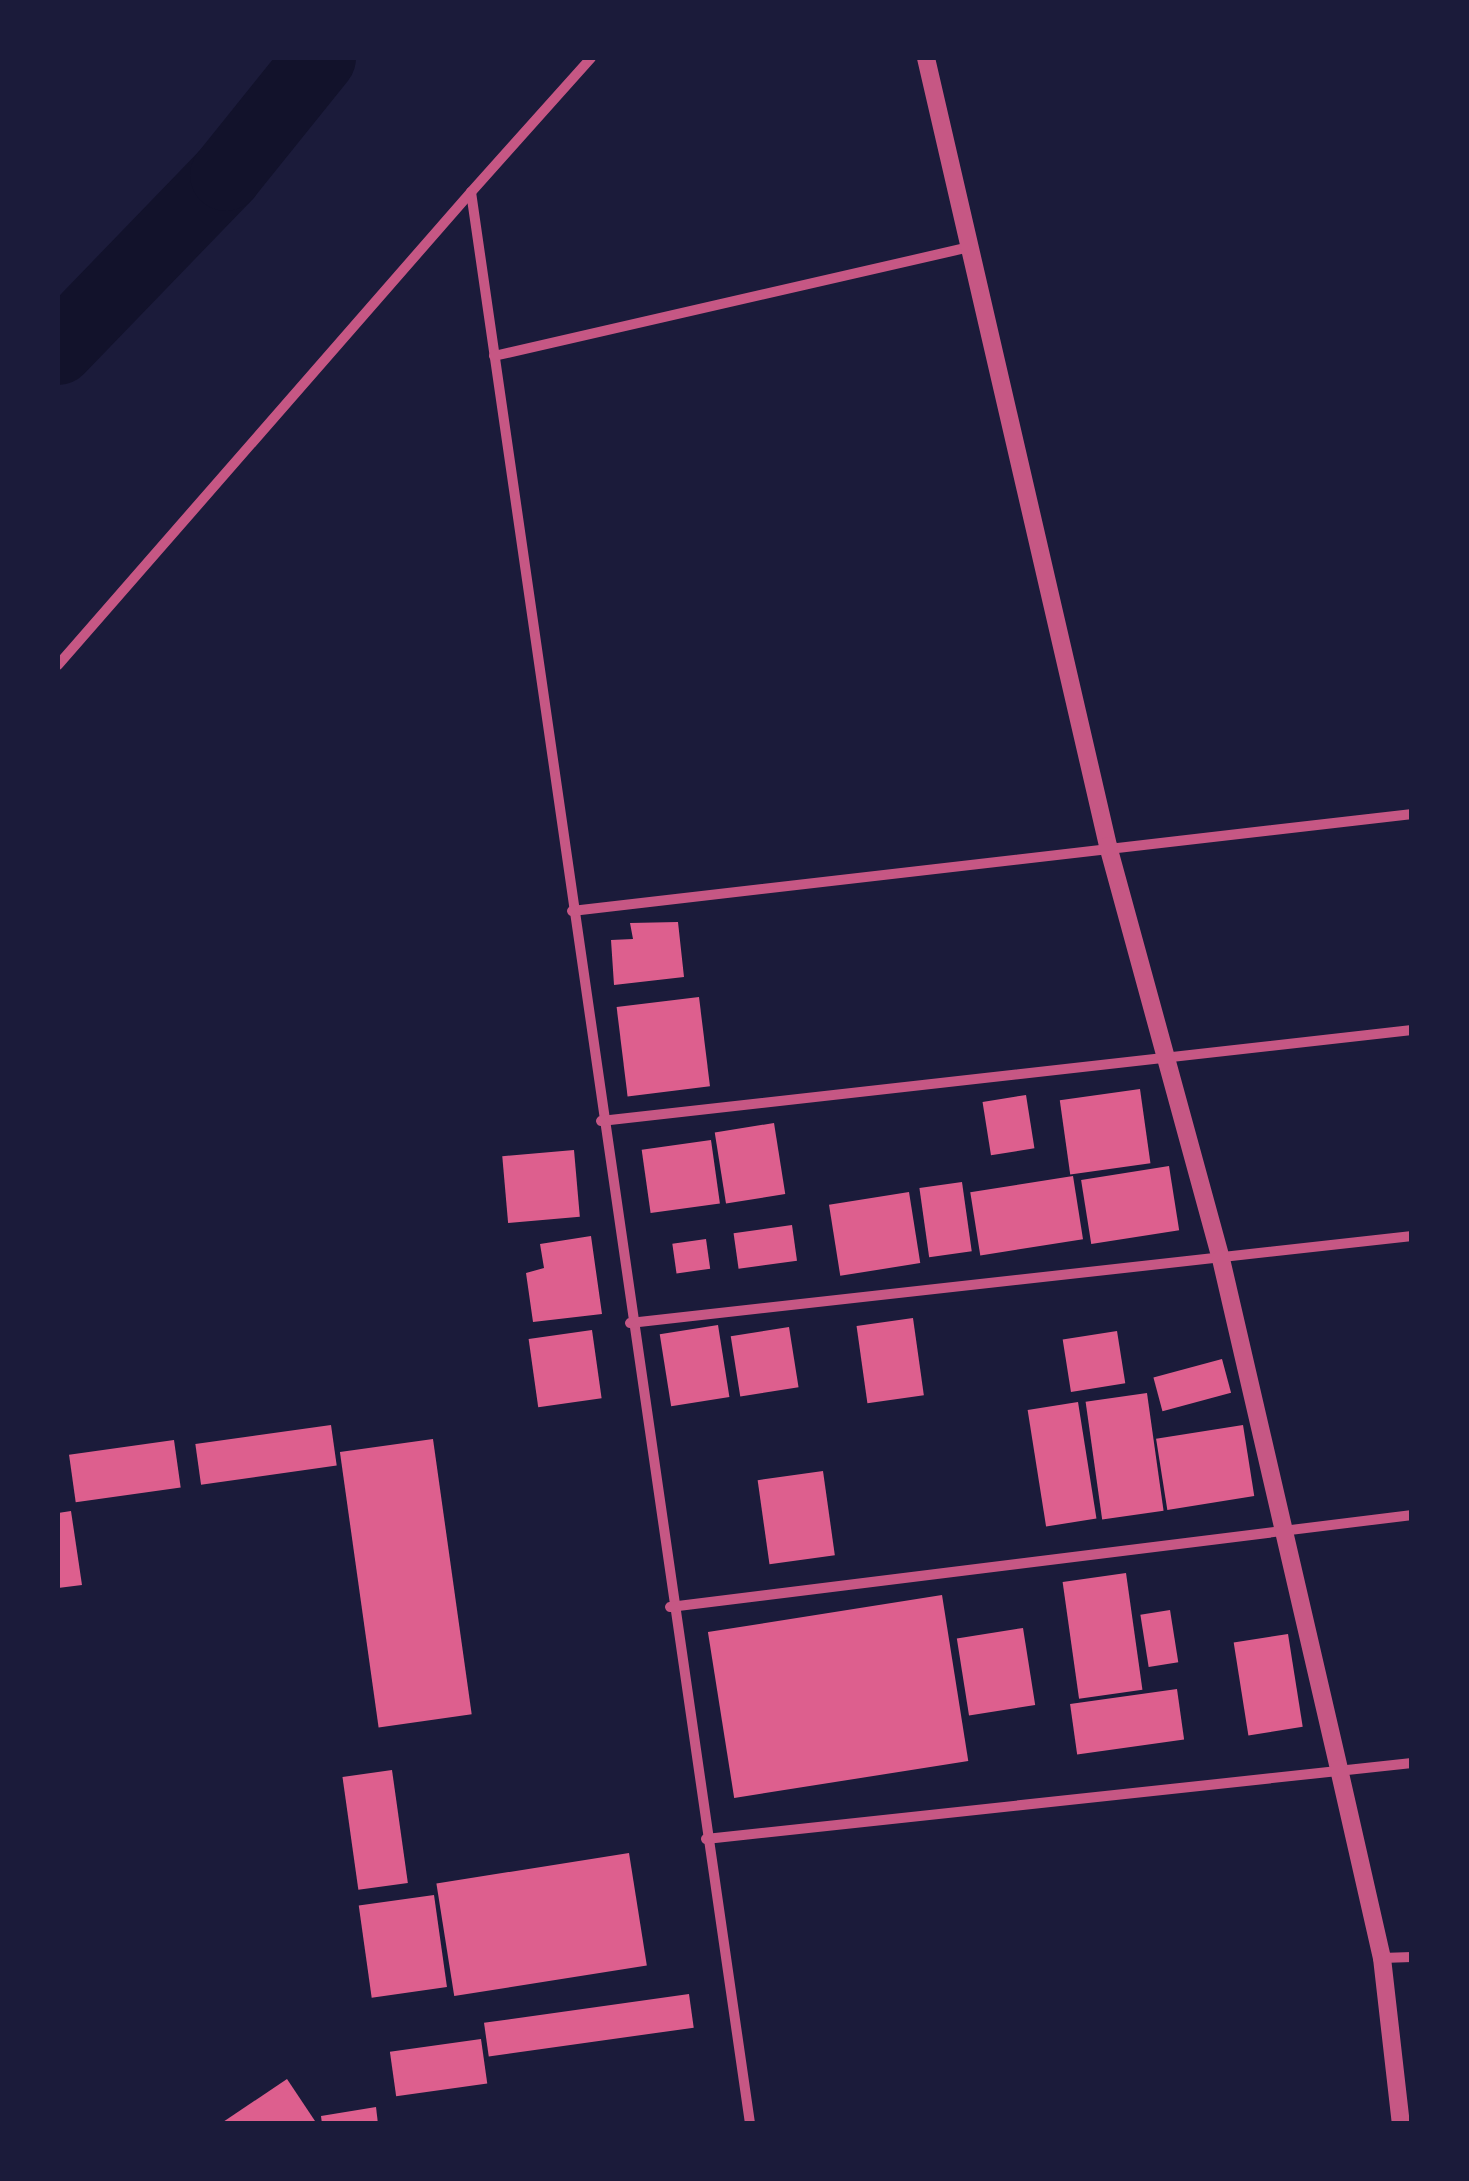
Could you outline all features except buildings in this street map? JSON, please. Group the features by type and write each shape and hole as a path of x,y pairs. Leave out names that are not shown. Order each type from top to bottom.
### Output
{"street":[{"path":"58,665 591,58"},
{"path":"926,58 1108,846 1162,1060 1221,1259 1339,1769 1382,1958 1402,2124"},
{"path":"471,192 670,1608 750,2124"},
{"path":"494,356 967,248"},
{"path":"572,911 1108,846 1412,814"},
{"path":"602,1121 1412,1030"},
{"path":"630,1323 1412,1236"},
{"path":"670,1608 1412,1515"},
{"path":"706,1839 1412,1763"},
{"path":"1382,1958 1412,1957"}],"waterway":[{"path":"58,349 226,175 320,58"}]}
